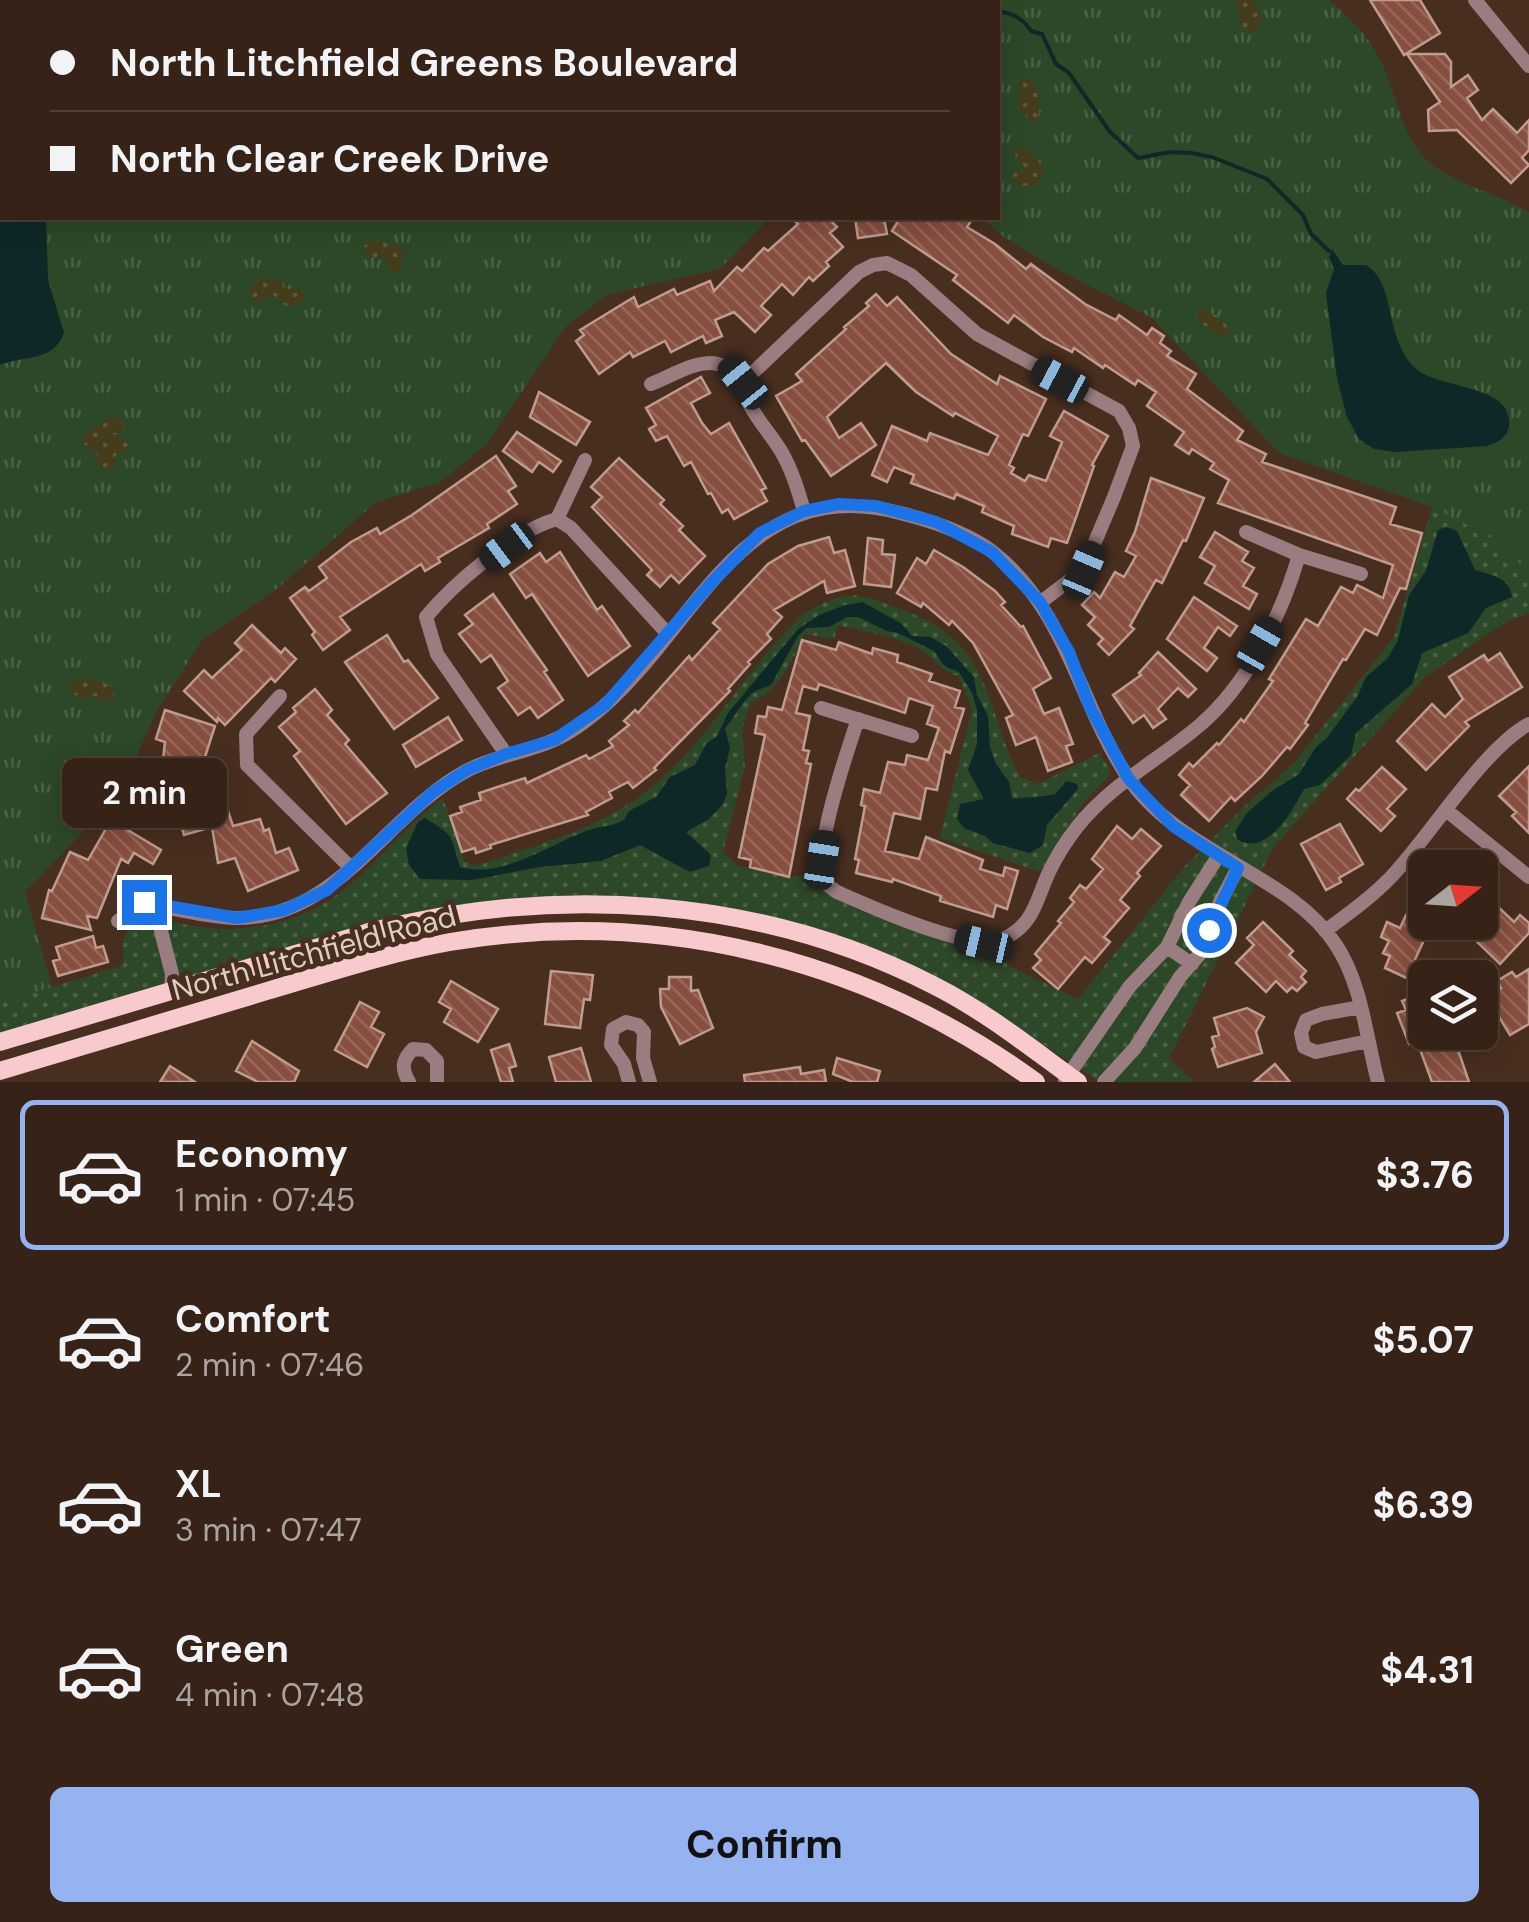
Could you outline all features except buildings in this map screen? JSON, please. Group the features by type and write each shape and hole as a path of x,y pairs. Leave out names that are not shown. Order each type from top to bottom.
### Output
{"main road":[{"name":"North Litchfield Road","path":"0,1042 432,917 548,904 654,906 776,928 911,974 1006,1029 1070,1080"},
{"name":"North Litchfield Road","path":"0,1072 400,953 490,936 579,931 670,936 735,945 840,976 944,1022 1036,1082"}],"street":[{"path":"1475,0 1529,66"},
{"path":"743,382 859,272 888,263 910,275 977,334 1119,411 1130,428 1133,446 1084,570 1040,602"},
{"path":"651,384 703,362 730,365 743,382 744,398 793,474 804,511"},
{"path":"557,519 586,460"},
{"path":"118,921 144,902 238,918 284,910 327,890 433,792 467,770 554,740 605,705 760,533 804,511 839,504 876,506 936,522 992,552 1040,602 1069,652 1090,707 1128,778 1173,826 1291,900 1325,931 1346,965 1361,1008 1378,1082"},
{"path":"506,754 436,654 426,617 446,592 538,524 557,519 571,528 667,633"},
{"path":"1246,532 1299,555 1361,574"},
{"path":"858,719 827,825 822,860 825,882 850,898 952,937 984,944 1003,939 1034,914 1050,871 1075,830 1098,803 1202,723 1242,675 1276,615 1299,555"},
{"path":"280,696 246,734 246,765 351,868"},
{"path":"821,708 912,736"},
{"path":"1325,931 1393,875 1476,774 1529,724"},
{"path":"1446,810 1529,877"},
{"path":"1070,1080 1130,986 1167,947 1182,914 1219,855"},
{"path":"1104,1082 1135,1048 1204,948 1238,868"},
{"path":"166,907 161,931 172,974 171,991"},
{"path":"1182,914 1209,930"},
{"path":"1167,947 1192,964"},
{"path":"1361,1008 1306,1020 1301,1033 1304,1047 1316,1052 1368,1041"},
{"path":"629,1082 624,1064 610,1045 613,1028 626,1022 638,1025 644,1032 643,1058 650,1082"},
{"path":"409,1082 403,1072 404,1058 413,1048 426,1050 437,1061 437,1082"}],"green space":[{"path":"1000,0 1329,0 1355,24 1376,52 1406,128 1425,158 1448,175 1529,212 1529,580 1511,555 1486,535 1432,507 1279,453 1152,318 1004,237 984,220 1000,220"},
{"path":"0,220 767,220 720,269 609,294 567,325 487,444 440,482 375,503 278,588 203,639 157,710 127,778 25,892 52,987 0,1003"},
{"path":"1432,507 1488,537 1513,556 1529,580 1529,613 1505,623 1426,676 1273,848 1169,1059 1194,1082 1100,1082 966,993 715,907 651,898 581,895 508,899 394,919 0,1036 0,1003 123,965 123,940 131,924 156,921 231,929 301,915 350,884 443,798 464,861 476,866 599,821 636,799 682,758 798,619 845,596 870,598 918,616 963,649 985,686 1020,777 1038,784 1099,753 1110,769 1108,777 1083,803 1040,872 940,838 972,709 958,676 906,643 838,625 834,639 804,634 783,675 750,704 742,730 745,767 723,852 738,866 790,878 814,872 837,899 860,911 974,950 1007,946 1009,966 1078,999 1184,867 1294,763 1394,637"}],"sand":[{"path":"1235,0 1253,0 1263,18 1254,32 1243,29"},
{"path":"1032,80 1038,92 1039,117 1034,123 1017,107 1019,82"},
{"path":"1017,147 1029,151 1045,169 1036,185 1022,186 1013,181 1014,171 1026,169 1015,155"},
{"path":"372,241 400,246 403,256 399,272 390,271 384,256 365,255 364,246"},
{"path":"262,279 302,290 305,298 286,306 273,295 255,304 250,292 255,282"},
{"path":"1200,309 1221,320 1230,330 1229,335 1205,326 1196,315"},
{"path":"121,417 125,430 112,436 126,440 129,449 116,454 114,467 105,471 98,466 97,455 83,443 83,437 107,419"},
{"path":"95,679 115,688 113,700 94,696 80,700 69,689 73,681"}],"water":[{"path":"0,220 46,220 48,280 64,333 46,353 0,365"},
{"path":"1332,249 1343,265 1366,265 1376,274 1398,341 1415,368 1500,402 1508,412 1509,426 1501,439 1487,446 1395,452 1374,449 1359,439 1347,417 1337,378 1326,293 1334,269 1329,257"},
{"path":"1446,527 1457,531 1475,570 1504,581 1512,597 1486,608 1468,633 1422,653 1412,684 1356,733 1351,755 1320,785 1304,789 1286,819 1269,837 1249,843 1238,840 1235,832 1246,814 1299,774 1357,697 1366,677 1388,658 1398,640 1409,595 1426,571 1438,530"},
{"path":"863,602 902,624 912,636 930,637 946,646 974,677 977,695 988,716 990,747 1009,782 1012,798 1054,794 1066,781 1077,784 1078,789 1047,825 1043,845 1030,853 993,843 964,828 957,819 960,804 984,799 968,770 977,744 977,710 959,672 944,666 934,651 898,633 858,617 847,617 829,627 807,628 798,636 771,685 751,694 725,729 730,748 725,768 727,794 709,819 686,832 711,855 709,866 690,872 640,845 601,861 472,880 420,879 409,865 406,848 418,822 425,818 450,836 460,867 476,869 509,865 586,831 624,820 629,811 656,797 670,777 695,765 706,744 717,736 728,713 798,629 819,615"}],"waterway":[{"path":"1000,12 1013,15 1031,31 1042,34 1056,64 1069,73 1110,132 1138,158 1191,153 1212,157 1267,179 1303,215 1311,234 1329,251"}],"route":[{"path":"144,902 238,918 284,910 327,890 433,792 467,770 554,740 605,705 760,533 804,511 839,504 876,506 936,522 992,552 1040,602 1069,652 1090,707 1128,778 1173,826 1238,868 1209,930"}]}
